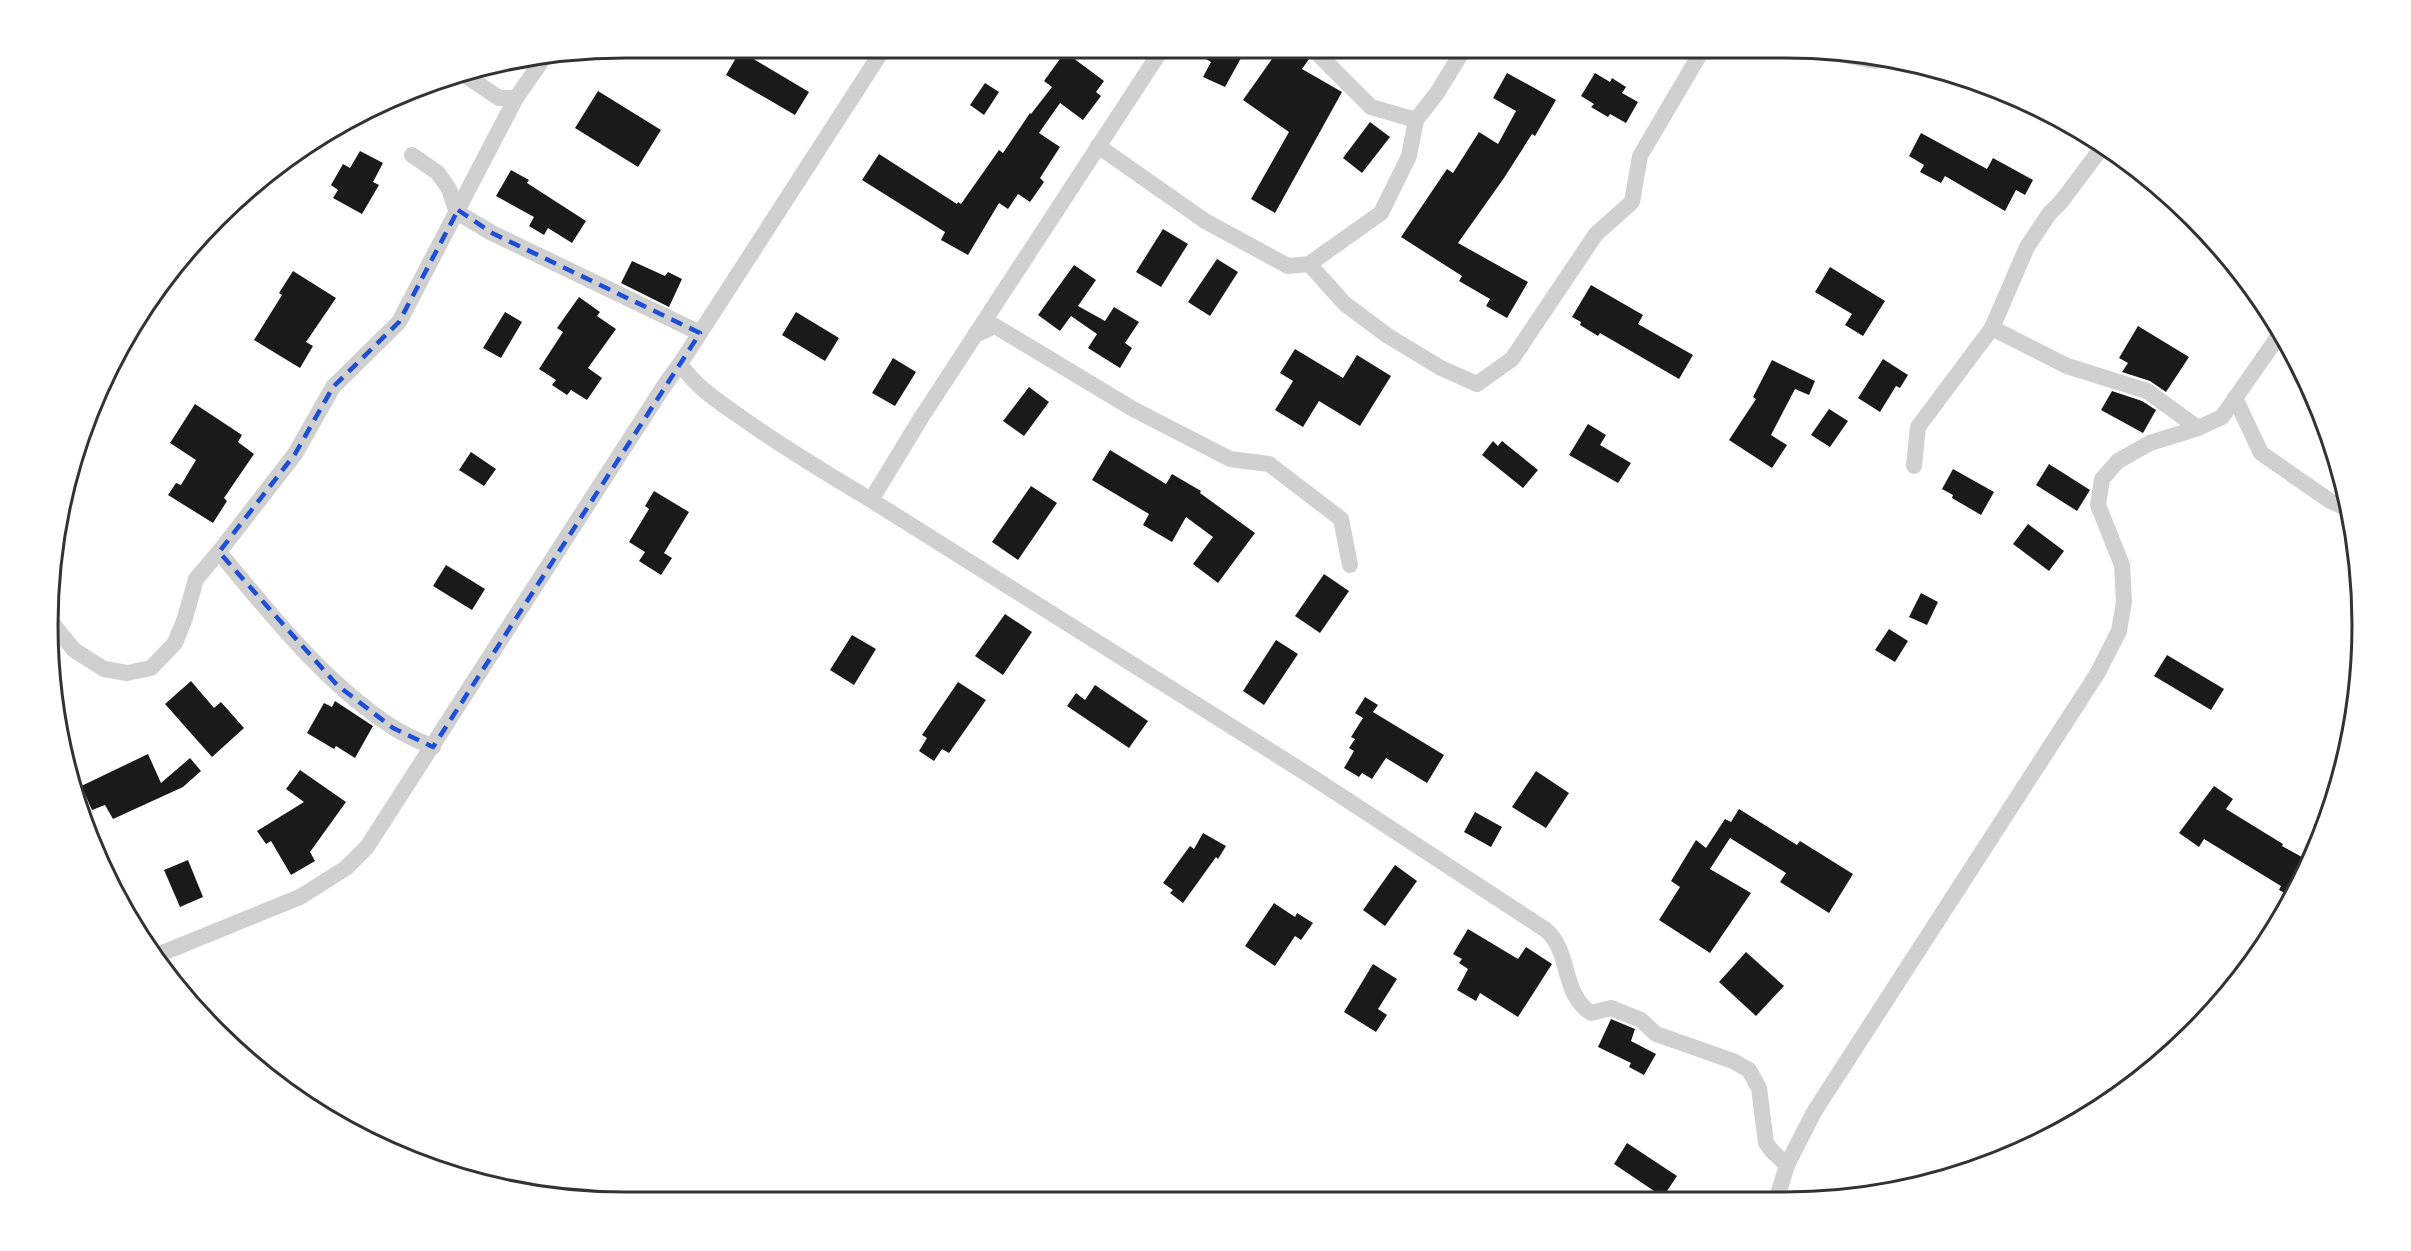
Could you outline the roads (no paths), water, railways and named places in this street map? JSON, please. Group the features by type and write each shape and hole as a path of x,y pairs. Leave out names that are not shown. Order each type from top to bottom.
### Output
{"street":[{"path":"163,953 300,897 346,868 367,847 663,386 680,364 878,58"},
{"path":"872,500 921,418 1156,58"},
{"path":"1322,58 1371,107 1416,120"},
{"path":"1098,146 1205,221 1288,266 1310,264 1382,213 1409,156 1416,120 1437,93 1458,58"},
{"path":"1310,264 1345,304 1388,336 1441,369 1477,384 1512,358 1596,234 1632,201 1640,156 1698,58"},
{"path":"58,630 74,650 104,669 128,673 151,668 175,643 196,579 295,454 333,387 399,322 412,292 516,98 539,65"},
{"path":"472,80 499,98 516,98"},
{"path":"1914,465 1918,427 1992,328 2027,247 2049,214 2061,202 2098,152"},
{"path":"412,155 438,172 450,189 458,210 492,233 700,333"},
{"path":"975,335 995,326 1133,409 1230,459 1269,464 1341,519 1350,565"},
{"path":"1992,328 2067,366 2147,392 2198,428"},
{"path":"1779,1192 1787,1165 1814,1112 2097,674 2119,631 2124,602 2122,565 2098,505 2102,479 2118,461 2150,443 2198,428 2222,417 2276,340"},
{"path":"680,364 688,376 711,396 776,442 1302,771 1546,930 1555,938 1574,997 1581,1006 1591,1012 1611,1008 1641,1020 1656,1034 1733,1061 1749,1070 1759,1088 1766,1143 1787,1165"},
{"path":"2235,399 2261,453 2340,505"},
{"path":"219,552 271,616 337,685 393,728 433,747"}]}
